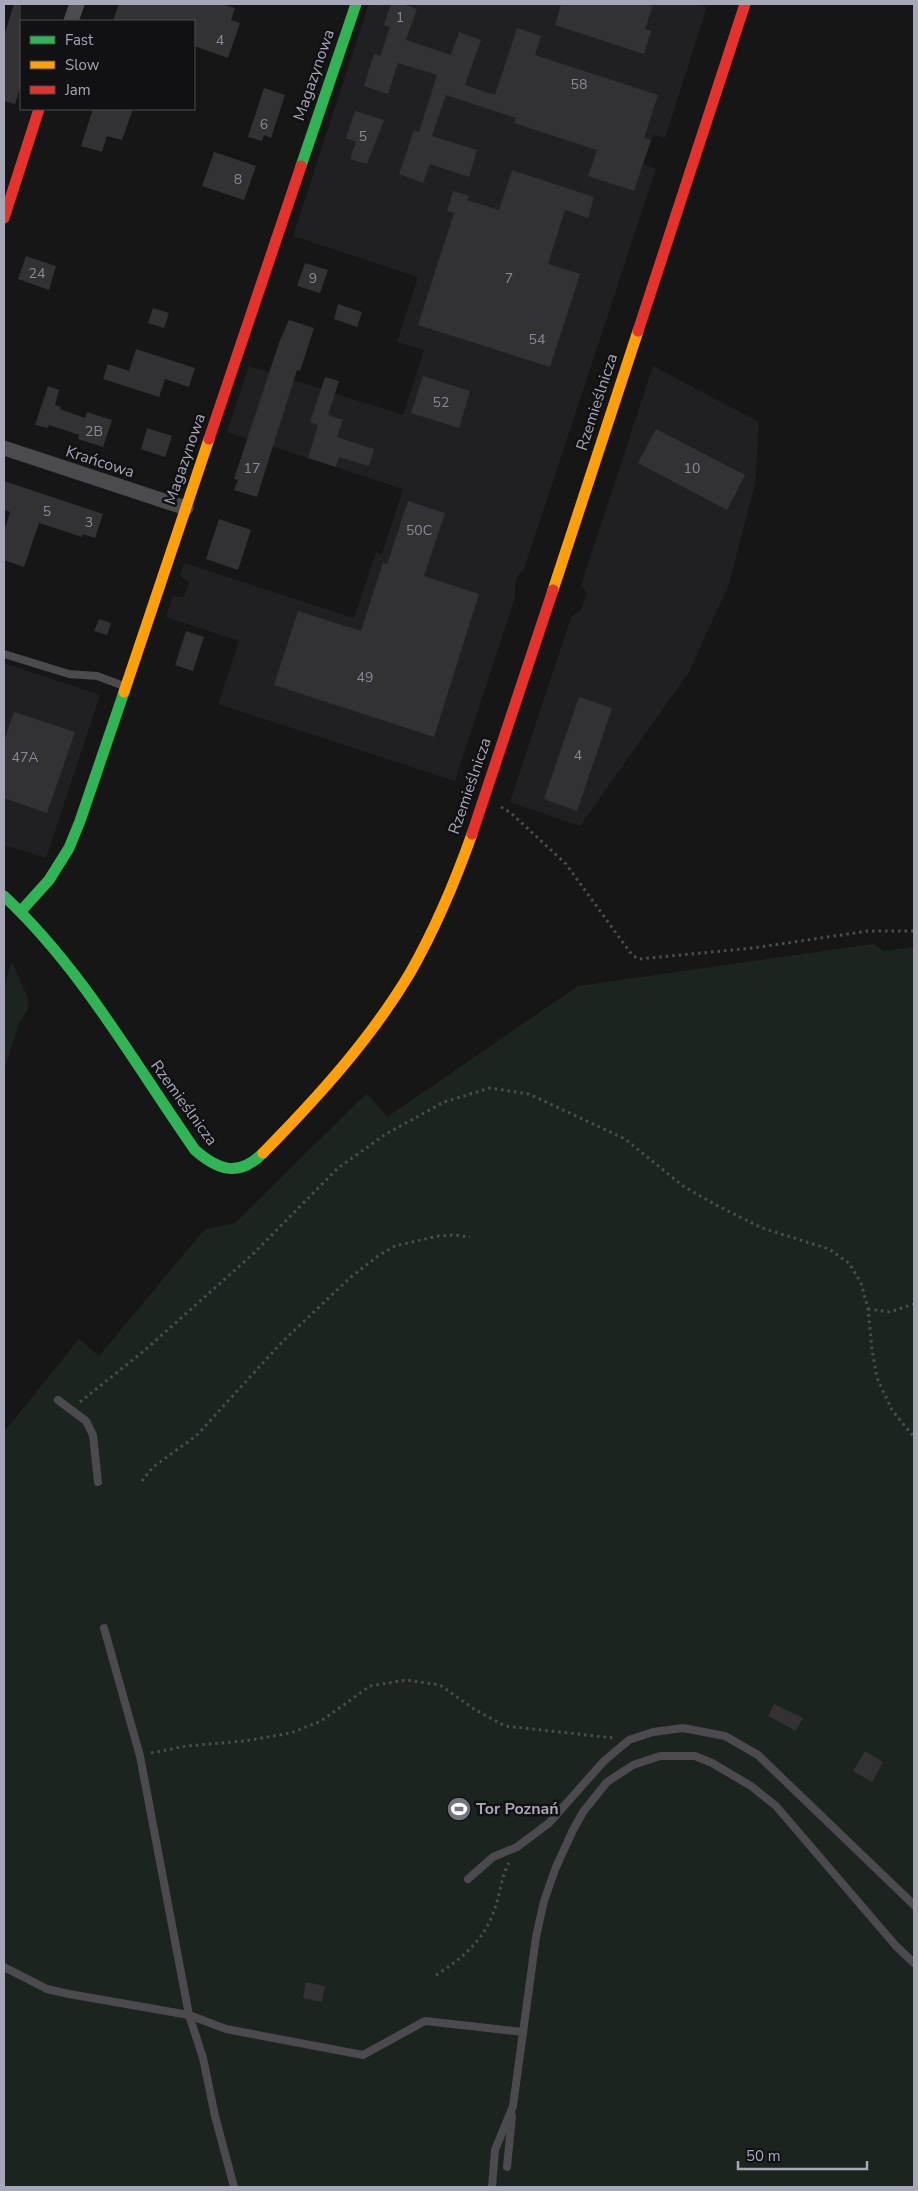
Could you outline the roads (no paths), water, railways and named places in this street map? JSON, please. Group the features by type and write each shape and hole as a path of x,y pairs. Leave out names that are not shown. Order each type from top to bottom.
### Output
{"street":[{"path":"71,20 77,4"},
{"name":"Magazynowa","path":"21,911 47,884 60,866 71,844 356,4"},
{"name":"Rzemieślnicza","path":"4,896 21,911 58,951 195,1150 208,1163 226,1170 239,1170 253,1163 329,1083 369,1033 409,974 435,924 460,868 484,800 744,4"},
{"path":"4,218 39,110"},
{"name":"Krańcowa","path":"4,448 186,508"}],"lane":[{"path":"4,654 69,674 97,676 124,686"},
{"path":"58,1400 72,1408 86,1420 93,1435 98,1482"},
{"path":"104,1628 140,1756 189,2015 203,2058 215,2116 234,2187"},
{"path":"468,1879 493,1858 517,1847 549,1823 604,1761 629,1740 653,1732 683,1728 725,1736 758,1755 914,1905"},
{"path":"507,2167 513,2106 536,1937 544,1900 572,1830 594,1797 607,1782 632,1764 660,1756 684,1755 705,1759 751,1786 776,1806 896,1946 914,1963"},
{"path":"4,1967 47,1989 189,2015 226,2029 363,2055 425,2021 523,2032"},
{"path":"492,2187 495,2150 513,2106"}],"place":[{"name":"Tor Poznań","path":"459,1809"}]}
